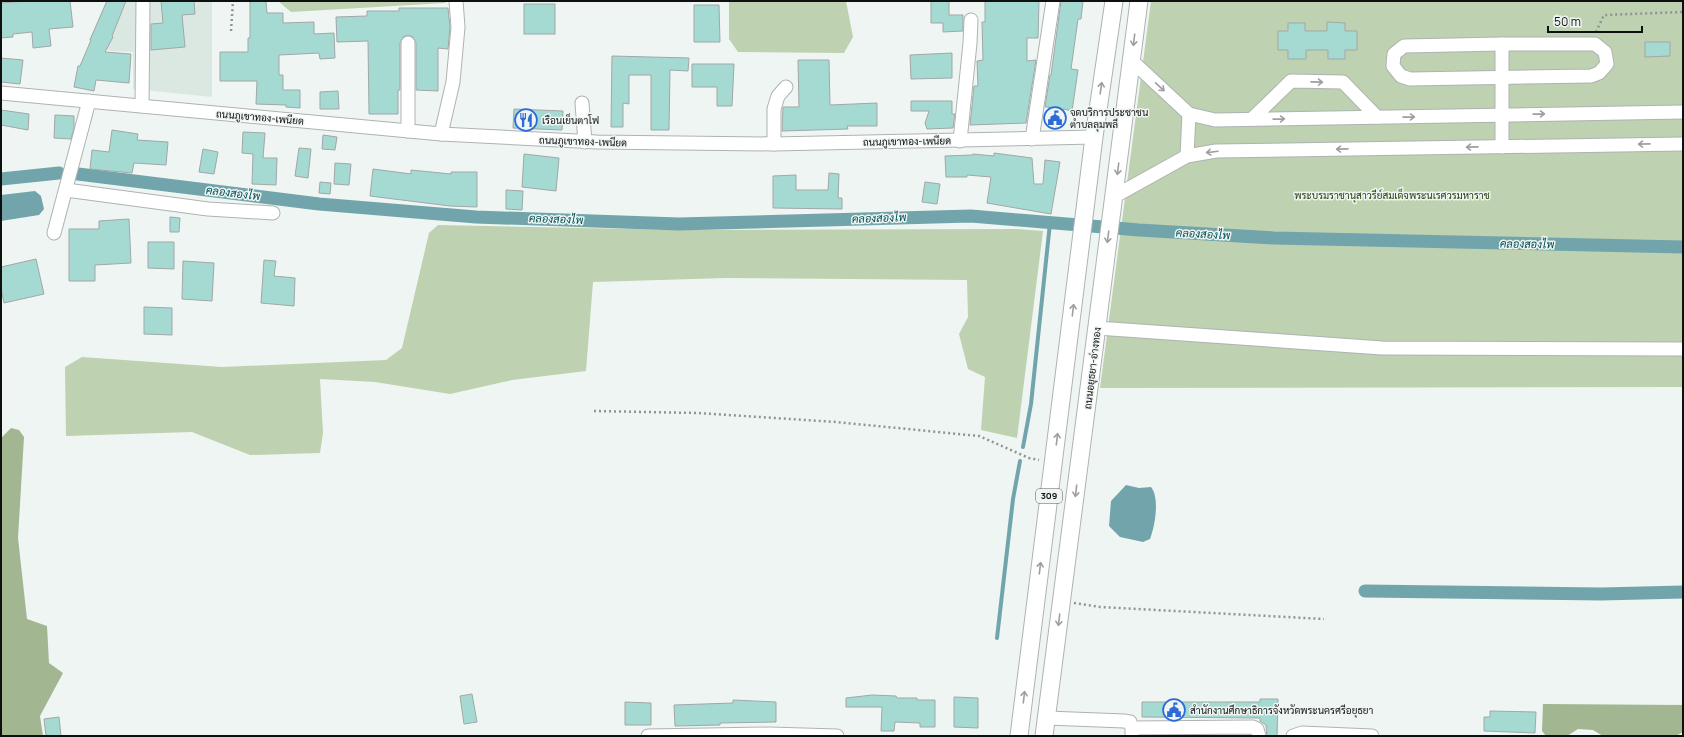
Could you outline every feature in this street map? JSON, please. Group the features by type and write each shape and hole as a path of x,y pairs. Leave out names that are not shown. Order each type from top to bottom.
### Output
{"main road":[{"name":"309","path":"1019,736 1094,137 1114,1"},
{"name":"ถนนอยุธยา-อ่างทอง","path":"1044,736 1139,1"},
{"path":"1030,653 1055,656"}],"street":[{"path":"142,106 143,1"},
{"path":"441,134 453,82 458,27 456,1"},
{"path":"1032,139 1053,1"},
{"path":"960,140 971,20"},
{"path":"408,43 408,131"},
{"path":"1502,44 1502,147"},
{"path":"1502,44 1590,44 1602,48 1607,59 1605,68 1596,75 1501,77 1404,78 1394,70 1392,62 1397,50 1404,46 1502,44"},
{"path":"1132,61 1189,114 1215,120 1683,112"},
{"path":"1252,119 1291,81 1343,82 1377,117"},
{"path":"774,144 774,109 778,96 786,87"},
{"name":"ถนนภูเขาทอง-เพนียด","path":"1,93 441,134 585,142 774,144 1094,137"},
{"path":"54,233 89,102"},
{"path":"582,103 585,142"},
{"path":"1187,156 1189,114"},
{"path":"1115,196 1187,156 1216,151 1683,144"},
{"path":"66,190 208,208 273,213"},
{"path":"1097,328 1382,348 1683,349"},
{"path":"1047,718 1124,721 1130,722 1132,732 1253,727 1257,729 1259,736"},
{"path":"1293,736 1302,733 1372,736"},
{"path":"648,736 770,734 837,736"}],"path":[{"path":"230,31 233,1"},
{"path":"1590,44 1604,15 1683,12"},
{"path":"594,412 698,413 813,420 979,436 1029,458 1054,464"},
{"path":"1062,601 1100,607 1324,619"}],"shaded area":[{"path":"106,1 212,1 212,97 133,89 133,52 110,51 89,40"}],"green space":[{"path":"278,1 447,1 445,3 291,12"},
{"path":"729,1 846,1 853,37 844,53 738,52 729,39"},
{"name":"พระบรมราชานุสาวรีย์สมเด็จพระนเรศวรมหาราช","path":"1151,1 1683,1 1683,387 1100,388"},
{"path":"438,225 679,230 1017,229 1043,231 1017,438 981,430 985,377 968,369 959,334 968,317 967,280 726,278 593,282 586,371 512,380 450,394 375,382 320,379 323,433 320,453 250,455 192,432 66,436 65,367 82,357 222,367 386,360 402,348 429,233"},
{"path":"11,428 19,430 24,437 18,538 27,619 47,626 49,663 63,673 40,716 43,736 1,736 2,437"},
{"path":"1543,704 1683,705 1683,732 1676,736 1603,736 1593,730 1578,729 1567,736 1546,736 1542,731"}],"water":[{"path":"35,191 41,196 44,209 39,215 1,221 1,195"},
{"path":"1126,485 1139,488 1151,487 1154,492 1156,512 1154,527 1150,539 1143,542 1120,537 1109,526 1111,501"}],"building":[{"path":"26,1 70,1 73,27 49,29 51,46 33,48 32,32 13,34 13,37 1,38 1,3"},
{"path":"107,1 126,1 112,36 113,37 105,52 131,54 129,83 96,80 94,91 74,87 78,66 80,66"},
{"path":"161,1 194,1 195,14 182,15 185,47 151,50 151,24 163,23"},
{"path":"250,1 266,1 267,13 283,13 283,23 314,22 314,34 334,33 335,58 320,59 319,53 279,55 279,75 283,75 283,90 300,90 300,108 286,107 286,105 256,104 257,81 220,81 220,52 248,52 248,38 250,38"},
{"path":"931,1 949,1 949,15 963,15 963,31 943,32 943,23 931,23"},
{"path":"985,1 1039,1 1038,38 1027,38 1027,61 1036,60 1026,123 970,125 974,86 978,86 977,61 983,60 982,22 985,22"},
{"path":"1061,1 1083,1 1081,19 1078,19 1071,69 1078,70 1072,111 1063,109 1061,123 1048,122 1049,107 1045,107"},
{"path":"524,4 555,4 555,34 524,34"},
{"path":"694,5 719,5 720,42 694,42"},
{"path":"399,8 448,8 450,27 448,49 438,48 438,91 416,90 416,43 412,36 404,36 400,43 400,90 398,90 398,114 369,114 368,41 337,42 336,17 367,16 367,11 399,11"},
{"path":"1327,22 1345,23 1345,31 1357,31 1357,50 1345,50 1345,59 1328,59 1328,50 1306,50 1306,59 1288,59 1288,50 1278,50 1278,31 1288,31 1288,23 1305,23 1305,31 1327,31"},
{"path":"1645,42 1670,42 1670,56 1645,57"},
{"path":"952,53 952,78 911,79 910,55"},
{"path":"612,56 689,58 688,71 670,70 669,130 651,130 651,75 629,75 629,104 623,103 623,127 611,127"},
{"path":"1,58 23,60 20,84 1,82"},
{"path":"798,60 829,60 830,105 877,103 877,126 847,126 848,129 782,131 783,107 799,107"},
{"path":"692,64 734,64 732,106 717,106 717,87 692,87"},
{"path":"338,91 339,109 320,109 320,92"},
{"path":"911,101 952,101 952,114 955,114 953,128 927,129 925,123 929,111 911,111"},
{"path":"514,109 563,111 562,130 513,128"},
{"path":"1,110 29,114 28,130 1,125"},
{"path":"55,115 74,116 74,128 71,139 54,138"},
{"path":"112,130 138,134 137,140 168,142 166,165 134,163 132,173 90,169 92,150 109,152"},
{"path":"243,132 265,133 263,158 277,158 276,185 252,184 253,154 242,153"},
{"path":"323,135 337,137 335,150 322,149"},
{"path":"299,148 311,149 308,178 295,176"},
{"path":"203,149 218,152 214,174 199,172"},
{"path":"994,153 1032,158 1034,184 1043,184 1045,160 1060,162 1051,214 987,203 991,177 967,175 967,177 946,177 945,156 973,154 994,156"},
{"path":"524,154 559,158 556,191 522,187"},
{"path":"335,163 351,164 349,185 334,184"},
{"path":"373,169 411,174 411,170 451,174 451,172 477,172 477,207 450,206 370,196"},
{"path":"829,173 839,174 838,198 842,198 842,209 773,208 773,176 796,175 796,190 828,190"},
{"path":"320,182 331,183 330,194 319,193"},
{"path":"925,182 940,184 937,204 922,202"},
{"path":"506,190 523,191 522,210 506,209"},
{"path":"170,217 180,218 179,232 170,232"},
{"path":"129,219 131,263 95,265 95,281 69,281 69,229 99,229 99,221"},
{"path":"148,242 174,242 174,269 148,268"},
{"path":"36,259 44,294 4,303 1,289 1,267"},
{"path":"264,260 276,261 274,276 295,278 294,306 261,303"},
{"path":"183,261 214,263 212,301 182,299"},
{"path":"144,307 172,308 172,335 144,334"},
{"path":"472,694 477,722 464,724 460,696"},
{"path":"872,695 896,696 897,698 917,698 917,700 935,700 935,727 920,727 920,723 895,722 894,731 881,731 882,707 846,707 846,698"},
{"path":"954,697 978,698 978,728 954,727"},
{"path":"1260,699 1278,699 1277,736 1267,736 1266,725 1260,721 1260,718 1142,717 1142,702 1260,702"},
{"path":"733,700 776,702 776,722 720,723 720,725 675,726 674,705 733,703"},
{"path":"625,702 651,703 651,725 625,725"},
{"path":"1490,711 1536,712 1535,733 1484,731 1484,717 1490,717"},
{"path":"59,717 61,736 46,736 44,719"}],"waterway":[{"name":"คลองสองไพ","path":"1,179 59,173"},
{"name":"คลองสองไพ","path":"78,174 319,204 476,217 679,224 971,216 1139,230 1274,238 1683,247"},
{"path":"1023,447 1031,404 1050,223"},
{"path":"997,638 1013,499 1020,461"},
{"path":"1365,591 1601,594 1683,592"}],"place":[{"name":"จุดบริการประชาชน ตำบลลุมพลี","path":"1055,118"},
{"name":"เรือนเย็นตาโฟ","path":"526,120"},
{"name":"สำนักงานศึกษาธิการจังหวัดพระนครศรีอยุธยา","path":"1174,710"}]}
